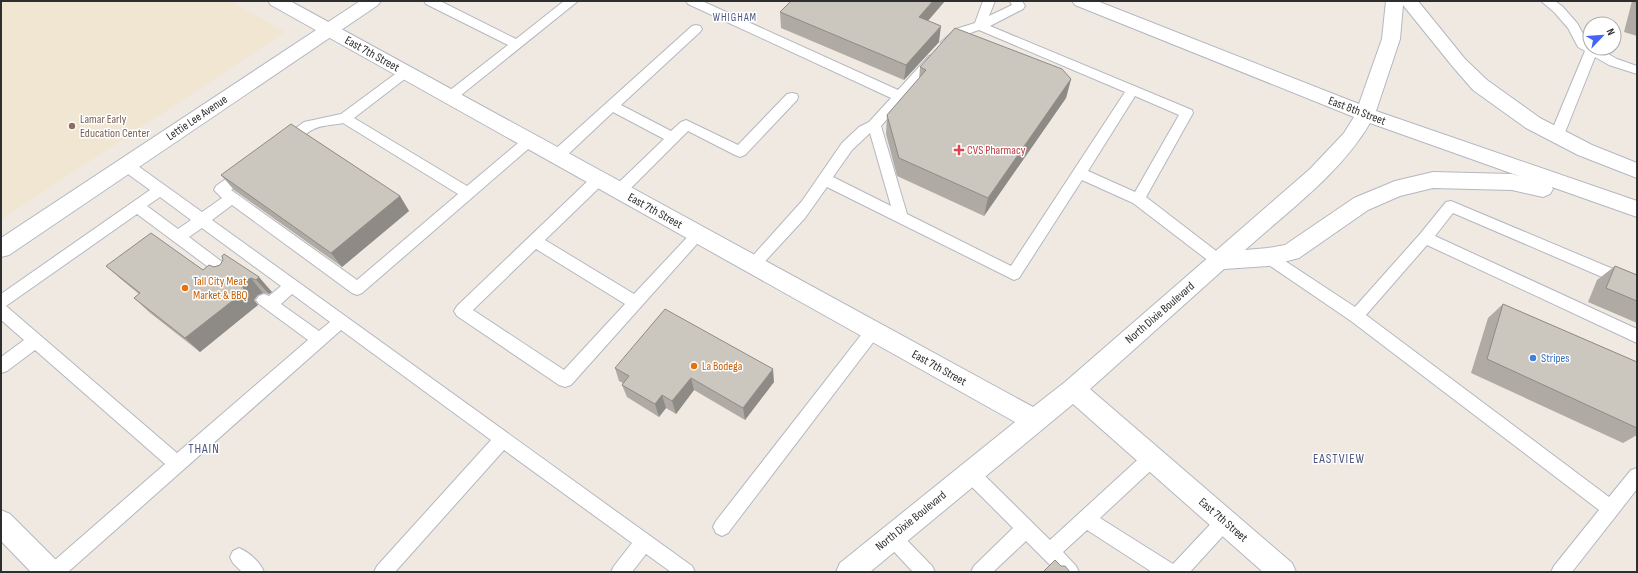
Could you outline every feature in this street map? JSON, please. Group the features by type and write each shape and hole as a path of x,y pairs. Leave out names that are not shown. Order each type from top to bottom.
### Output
{"main road":[{"name":"East 7th Street","path":"277,1 1034,420"},
{"name":"Lettie Lee Avenue","path":"1,248 372,1"},
{"name":"East 8th Street","path":"1081,1 1365,114 1630,207"},
{"name":"North Dixie Boulevard","path":"849,572 891,536 1073,389 1317,174 1351,138 1365,114 1391,39 1395,1"},
{"path":"1409,1 1459,63 1480,85 1533,123 1586,150 1637,171"},
{"path":"1219,261 1268,257 1291,252 1361,204 1394,189 1433,180 1512,182 1630,207"},
{"name":"East 7th Street","path":"1073,389 1283,572"},
{"path":"1,523 50,572"}],"lane":[{"path":"430,1 517,44"},
{"path":"450,97 572,1"},
{"path":"692,1 899,96"},
{"path":"980,26 989,1"},
{"path":"754,265 813,196 838,158 863,130 874,125 951,38 960,32 980,26 1019,6 1016,1"},
{"path":"1547,1 1558,9 1573,26 1582,44"},
{"path":"980,26 1187,113 1138,199"},
{"path":"557,156 696,29"},
{"path":"1557,135 1590,56"},
{"path":"1602,56 1613,62 1637,70"},
{"path":"278,148 309,125 345,118 406,72"},
{"path":"824,179 1014,274 1133,90"},
{"path":"619,191 686,125 740,152 792,97"},
{"path":"611,106 673,138"},
{"path":"345,118 468,193"},
{"path":"874,125 901,217"},
{"path":"258,162 220,190 357,289 529,141"},
{"path":"126,165 686,572"},
{"path":"1080,173 1138,199 1219,261"},
{"path":"599,179 462,311 565,380 698,235"},
{"path":"1,302 160,190"},
{"path":"178,237 232,198"},
{"path":"137,206 226,272 246,252"},
{"path":"1356,316 1452,206 1529,246 1580,267 1637,286"},
{"path":"1425,238 1616,320 1637,336"},
{"path":"535,241 636,303"},
{"path":"1268,257 1356,316 1610,508"},
{"path":"292,286 267,302 319,340"},
{"path":"1,311 177,464"},
{"path":"54,572 341,321"},
{"path":"722,527 873,331"},
{"path":"1,366 35,341"},
{"path":"383,572 503,440"},
{"path":"1050,552 1152,458"},
{"path":"970,473 1070,572"},
{"path":"1560,572 1637,476"},
{"path":"1086,519 1168,572"},
{"path":"1178,572 1225,521"},
{"path":"980,572 1026,528"},
{"path":"891,536 926,572"},
{"path":"620,572 644,542"},
{"path":"239,557 255,572"}],"shaded area":[{"name":"Lamar Early Education Center","path":"1,1 230,1 285,32 1,220"}],"building":[{"path":"791,1 933,1 919,17 941,26 906,65 780,12"},
{"name":"CVS Pharmacy","path":"955,28 1062,69 1071,79 988,198 899,158 887,115 926,70 920,67"},
{"path":"291,124 400,196 331,253 221,175"},
{"path":"151,233 203,270 209,265 214,267 220,265 224,254 259,277 256,280 251,278 245,281 242,286 245,291 185,338 134,298 140,293 106,266"},
{"path":"1615,266 1637,275 1637,301 1606,288"},
{"path":"1503,304 1637,362 1637,428 1487,359"},
{"path":"665,309 773,369 743,408 691,378 672,401 662,395 655,404 622,385 629,376 615,368"},
{"path":"1055,560 1061,566 1065,566 1070,572 1043,572"}],"place":[{"name":"Lamar Early Education Center","path":"72,126"},
{"name":"CVS Pharmacy","path":"959,150"},
{"name":"Tall City Meat Market & BBQ","path":"185,288"},
{"name":"Stripes","path":"1533,358"},
{"name":"La Bodega","path":"694,366"}],"district":[{"name":"WHIGHAM","path":"735,17"},
{"name":"THAIN","path":"204,449"},
{"name":"EASTVIEW","path":"1339,459"}]}
